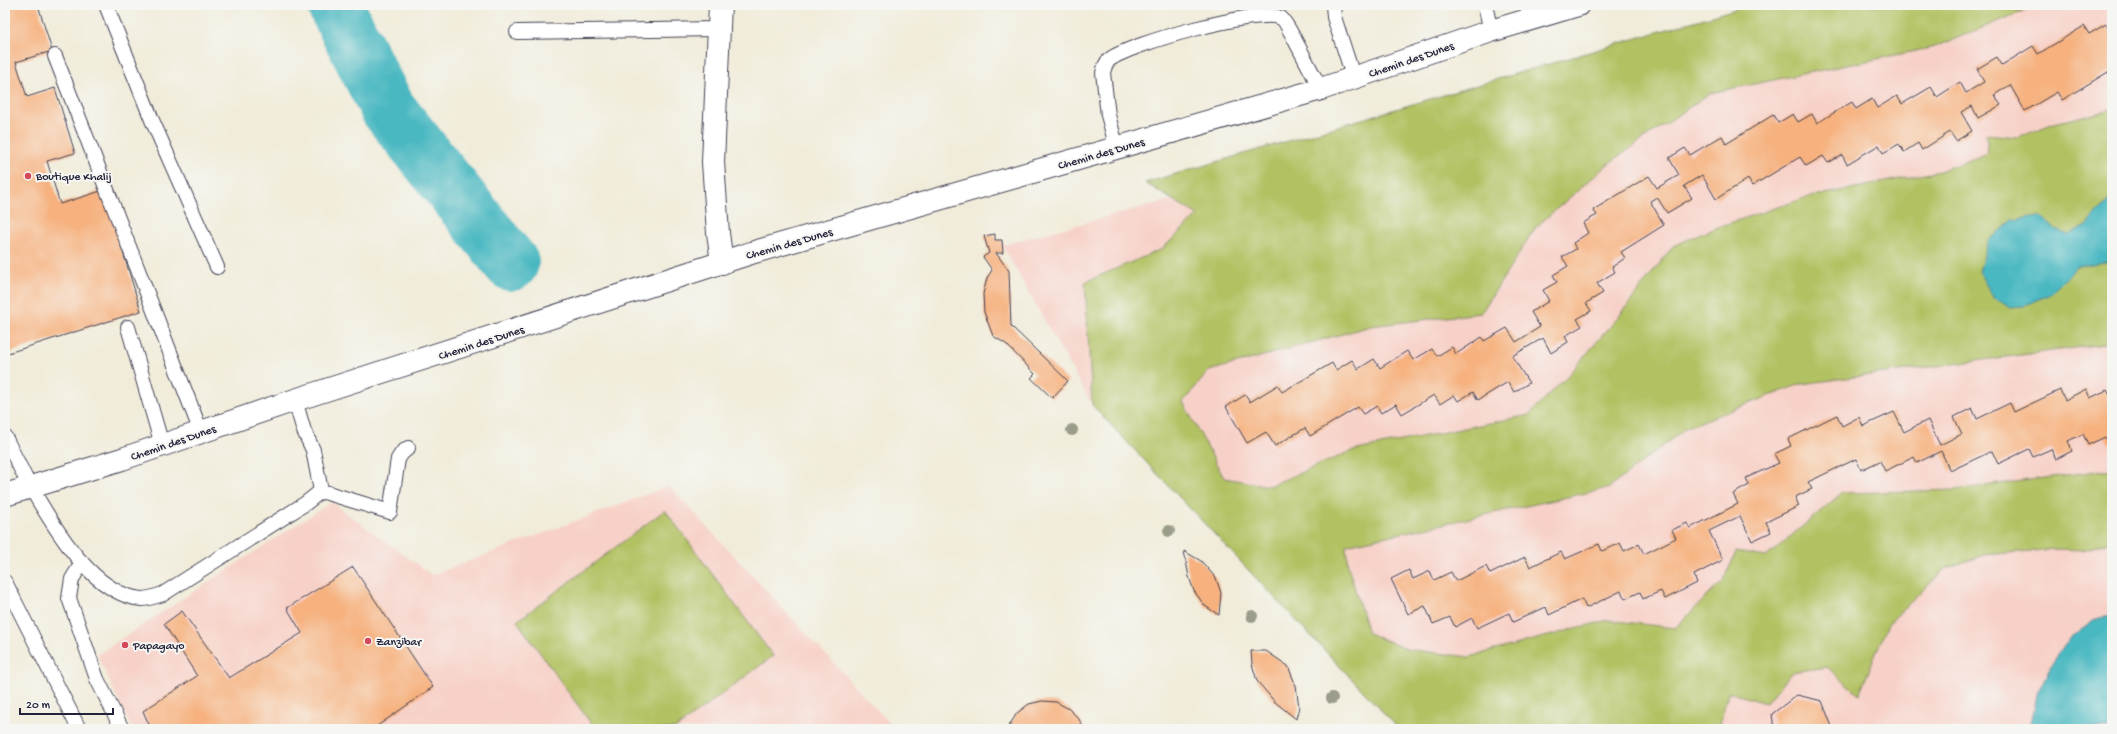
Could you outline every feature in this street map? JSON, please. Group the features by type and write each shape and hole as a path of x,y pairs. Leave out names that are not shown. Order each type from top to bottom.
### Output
{"street":[{"path":"720,5 714,162 718,232 722,263"},
{"name":"Chemin des Dunes","path":"5,495 722,263 1321,89 1491,31 1578,5"}],"lane":[{"path":"106,5 152,120 217,267"},
{"path":"1333,5 1334,17 1354,79"},
{"path":"1485,5 1491,31"},
{"path":"1117,149 1108,115 1102,73 1104,67 1108,61 1121,52 1156,40 1253,16 1275,16 1286,22 1302,56 1321,89"},
{"path":"517,32 719,29"},
{"path":"55,56 201,432"},
{"path":"128,327 162,445"},
{"path":"296,400 304,431 313,450 320,491"},
{"path":"5,437 30,486 46,513 82,563 109,586 124,595 143,599 163,594 306,503 320,491"},
{"path":"320,491 390,512 398,459 408,448"},
{"path":"82,563 72,580 69,598 97,679 122,729"},
{"path":"5,582 79,729"}],"shaded area":[{"path":"1918,5 2112,5 2112,729 1417,729 1092,405 1002,245 1782,35"},
{"path":"669,486 895,729 132,729 97,655 331,502 432,575"}],"green space":[{"path":"1749,5 2039,5 1935,47 1710,93 1608,164 1536,227 1481,313 1371,326 1209,371 1183,402 1224,478 1269,486 1352,451 1529,415 1569,374 1621,314 1673,246 1715,228 1805,198 1940,171 1988,153 1986,134 2018,137 2057,122 2112,110 2112,343 1801,384 1687,427 1609,488 1346,545 1348,566 1368,633 1406,649 1469,657 1608,620 1675,628 1724,580 1736,552 1766,557 1842,493 1954,490 2112,469 2112,541 2082,550 2057,549 1984,555 1946,568 1888,624 1859,695 1827,667 1792,672 1766,703 1728,692 1719,729 1399,729 1092,405 1085,282 1162,249 1198,215 1145,183"},
{"path":"665,510 773,656 675,729 595,729 517,621"}],"water":[{"path":"2112,196 2112,261 2078,266 2050,294 2025,306 2009,307 1993,297 1979,272 1988,241 2013,220 2039,216 2057,230 2068,235 2087,226"},
{"path":"2105,616 2112,616 2112,729 2030,729 2037,694 2051,665 2072,635"}],"building":[{"name":"Boutique Khalij","path":"5,5 38,5 52,51 16,62 27,97 55,88 75,153 47,161 60,204 104,190 141,311 5,354"},
{"path":"2106,24 2110,32 2112,31 2112,79 2108,72 2062,100 2057,92 2025,111 2010,85 1994,95 2001,105 1978,118 1972,106 1961,112 1972,131 1956,141 1950,132 1922,150 1918,143 1904,152 1899,144 1883,153 1879,145 1847,164 1842,155 1828,163 1823,156 1806,166 1800,157 1752,186 1748,179 1716,199 1702,175 1684,186 1692,198 1667,213 1657,197 1650,201 1664,225 1621,252 1625,258 1612,267 1615,272 1597,283 1603,293 1586,303 1591,311 1577,319 1582,326 1565,336 1568,342 1551,353 1543,338 1512,356 1529,383 1514,392 1508,382 1478,400 1473,392 1458,401 1454,395 1440,404 1434,395 1402,414 1396,404 1381,413 1377,406 1363,414 1358,407 1310,436 1305,428 1275,446 1266,432 1247,443 1226,407 1245,395 1250,402 1278,385 1282,392 1332,363 1336,370 1352,360 1358,369 1374,359 1380,368 1407,351 1413,360 1432,349 1437,356 1452,347 1456,354 1482,337 1484,341 1507,328 1516,342 1540,327 1531,312 1549,301 1543,290 1557,282 1553,275 1568,266 1562,257 1576,249 1573,243 1588,233 1583,223 1597,215 1593,210 1649,176 1657,188 1679,175 1669,158 1685,148 1690,155 1722,136 1726,144 1773,115 1778,123 1793,114 1798,122 1812,114 1817,123 1852,102 1856,109 1872,99 1877,108 1897,96 1902,104 1931,87 1937,97 1960,82 1966,93 1984,82 1977,69 1997,57 2002,65 2033,46 2038,54 2084,26 2089,34"},
{"path":"995,234 995,240 1002,240 1003,253 996,253 1009,271 1011,326 1068,381 1052,398 1031,378 1035,374 1006,344 993,336 984,312 983,294 987,278 992,270 983,257 989,253 984,236"},
{"path":"2086,389 2090,398 2107,390 2112,398 2112,442 2109,444 2105,437 2088,445 2083,434 2068,441 2072,451 2056,459 2051,449 2033,457 2029,449 1998,464 1992,451 1950,471 1941,451 1917,463 1914,457 1885,471 1880,461 1861,470 1856,459 1808,482 1812,489 1795,497 1799,506 1766,522 1771,532 1752,541 1740,516 1709,531 1723,560 1694,575 1697,583 1665,599 1661,591 1643,599 1640,592 1625,599 1621,591 1586,608 1582,599 1549,615 1546,607 1513,622 1509,613 1477,628 1472,618 1455,627 1450,617 1433,624 1425,606 1408,614 1391,579 1409,570 1413,579 1430,571 1434,580 1451,572 1456,581 1486,566 1490,574 1525,557 1530,567 1561,552 1565,559 1599,544 1602,551 1620,543 1624,551 1639,544 1644,554 1676,538 1672,530 1687,523 1690,528 1738,504 1733,494 1749,485 1746,478 1779,463 1774,454 1791,446 1788,439 1837,415 1842,426 1859,417 1863,426 1894,412 1904,432 1928,420 1940,445 1962,434 1954,417 1972,408 1977,419 2010,403 2014,412 2060,390 2065,400"},
{"path":"1184,551 1201,561 1216,578 1221,593 1219,615 1205,606 1194,591 1189,577"},
{"path":"353,567 433,687 373,729 151,729 143,711 197,676 164,624 182,611 229,678 302,633 287,608"},
{"path":"1251,651 1266,651 1288,666 1296,686 1299,707 1296,719 1275,702 1257,681 1252,664"},
{"path":"1797,695 1822,701 1833,729 1774,729 1772,714"},
{"path":"1042,701 1056,702 1069,709 1079,719 1084,729 1007,729 1017,713 1029,704"}],"waterway":[{"path":"335,5 388,109 511,263"}],"place":[{"name":"Boutique Khalij","path":"28,176"},
{"name":"Zanzibar","path":"368,641"},
{"name":"Papagayo","path":"125,645"}]}
